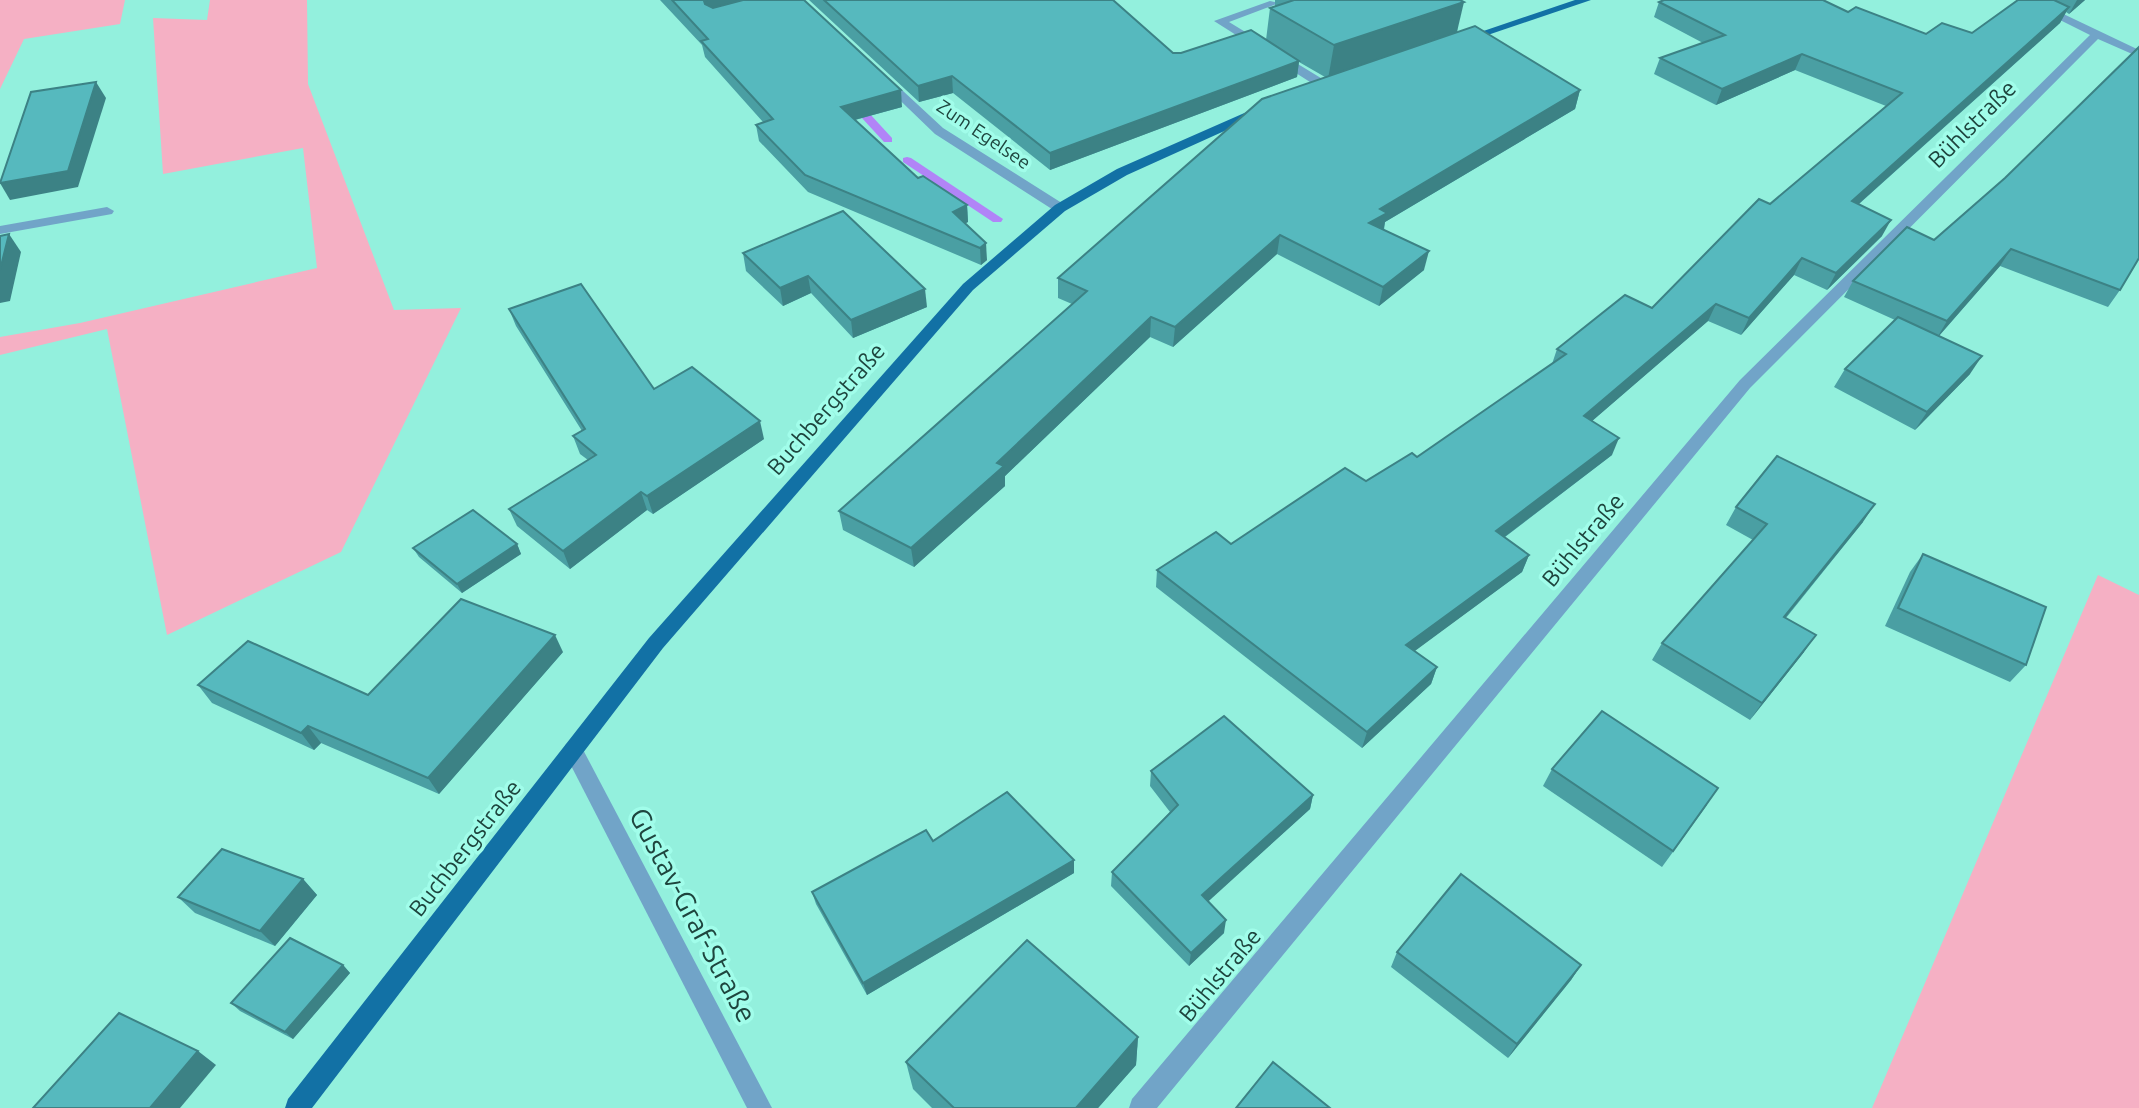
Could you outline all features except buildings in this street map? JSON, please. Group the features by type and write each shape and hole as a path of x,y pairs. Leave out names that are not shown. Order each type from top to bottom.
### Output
{"main road":[{"path":"1451,44 1586,0"},
{"path":"1302,95 1332,84"},
{"name":"Buchbergstraße","path":"298,1108 656,643 968,287 1060,208 1122,173 1267,108"}],"street":[{"path":"2025,0 2139,54"},
{"path":"1274,2 1220,21 1332,84"},
{"name":"Bühlstraße","path":"1141,1108 1745,384 2097,34"},
{"name":"Zum Egelsee","path":"879,75 939,131 1060,208"},
{"path":"0,230 107,211"},
{"name":"Gustav-Graf-Straße","path":"573,750 760,1108"}],"shaded area":[{"path":"0,0 125,0 120,24 24,39 0,89"},
{"path":"210,0 307,0 308,84 394,310 461,308 341,552 167,635 107,329 0,355 0,337 80,323 317,268 303,148 163,174 153,18 207,20"},
{"path":"2098,575 2139,595 2139,1108 1872,1108"}],"waterway":[{"path":"854,103 888,140"},
{"path":"907,160 997,219"}]}
